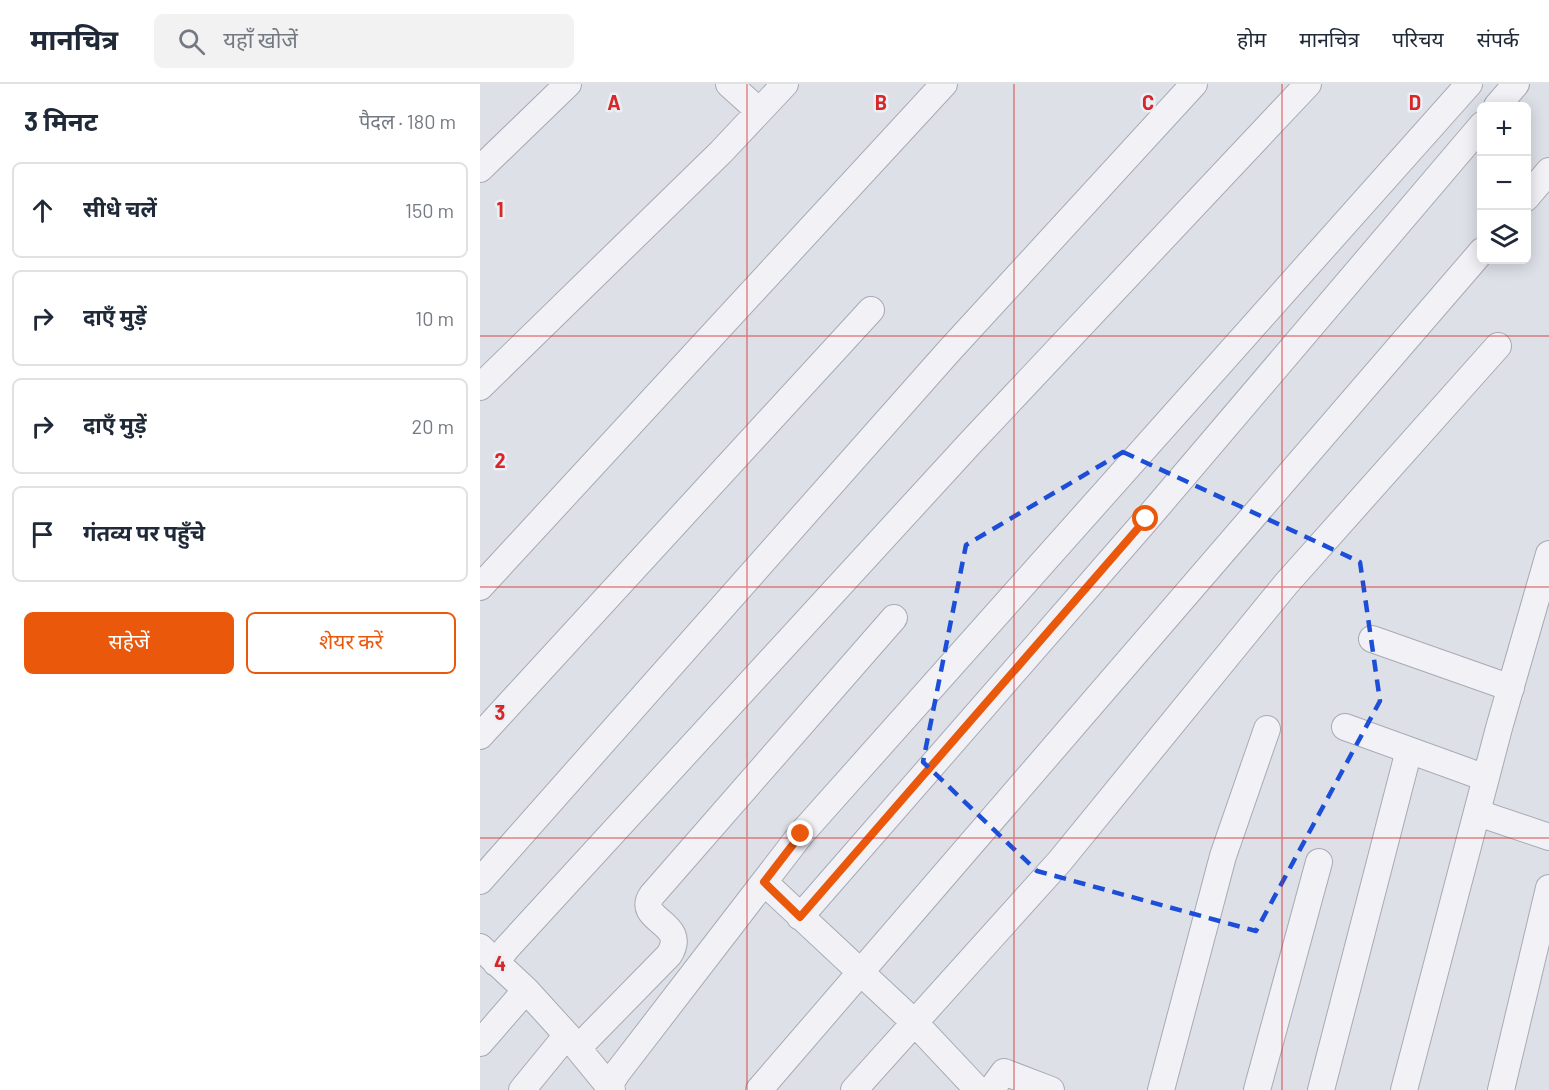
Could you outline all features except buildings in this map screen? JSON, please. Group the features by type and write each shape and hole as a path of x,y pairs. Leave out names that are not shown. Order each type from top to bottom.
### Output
{"street":[{"path":"480,169 568,84"},
{"path":"729,84 759,111"},
{"path":"480,387 721,152 785,84"},
{"path":"480,587 944,84"},
{"path":"480,881 949,351 1194,84"},
{"path":"1308,84 964,449 506,949 488,955 526,990 573,1041 611,1088 617,1073 809,826 1469,84"},
{"path":"1500,102 1516,84"},
{"path":"800,917 1146,519 1477,131"},
{"path":"1531,193 1549,171"},
{"path":"759,1090 1477,257"},
{"path":"480,736 871,310"},
{"path":"854,1090 1060,861 1286,585 1498,346"},
{"path":"1404,1090 1486,778 1549,554"},
{"path":"522,1090 669,955 675,941 673,935 649,908 648,900 894,618"},
{"path":"1372,639 1511,688"},
{"path":"1346,727 1486,778"},
{"path":"1161,1090 1223,856 1268,729"},
{"path":"1321,1090 1409,750"},
{"path":"1478,813 1549,837"},
{"path":"1257,1090 1319,862"},
{"path":"764,882 915,1023 978,1090"},
{"path":"1501,1090 1549,888"},
{"path":"480,1043 526,990"},
{"path":"990,1090 1004,1072 1051,1090"}],"highlighted area":[{"path":"1123,452 1360,562 1380,701 1256,931 1037,871 923,762 966,545"}],"route":[{"path":"801,834 764,882 800,917 1146,519"}]}
